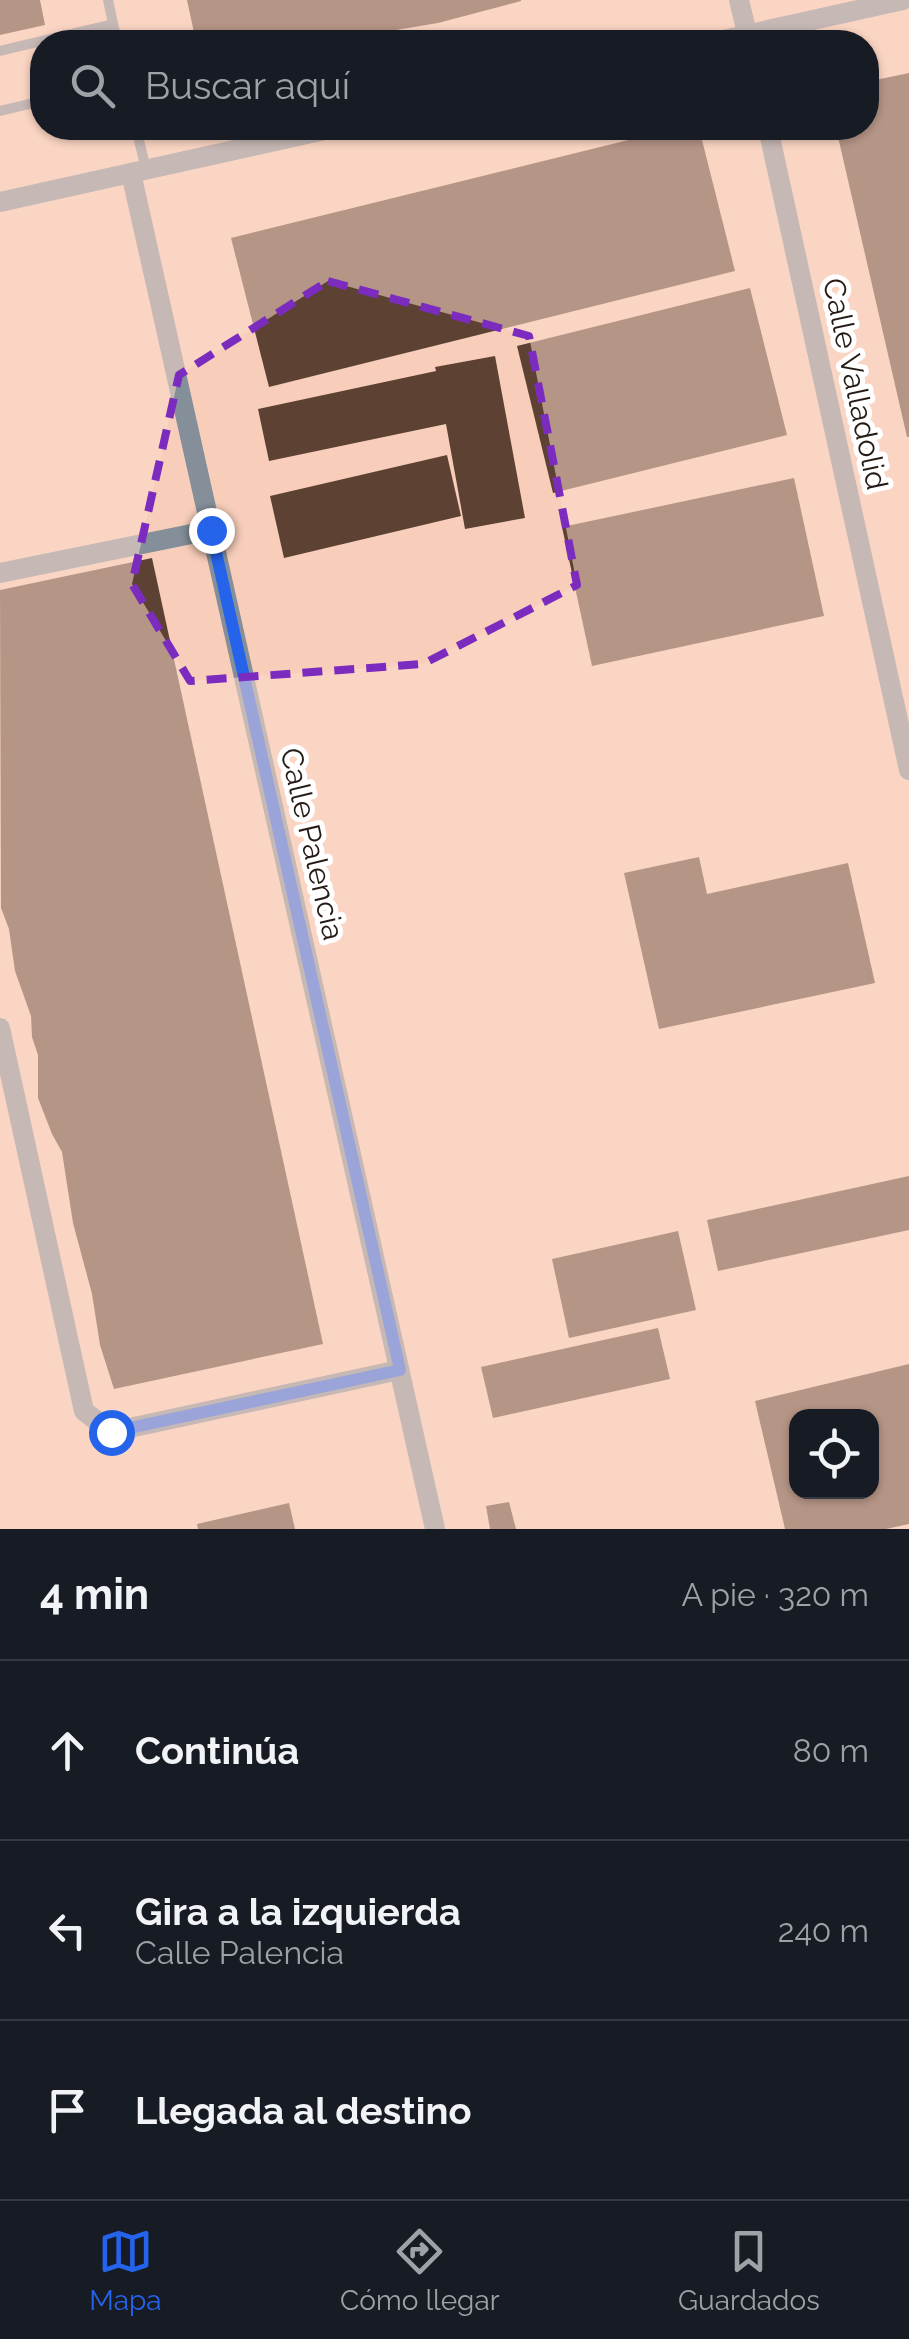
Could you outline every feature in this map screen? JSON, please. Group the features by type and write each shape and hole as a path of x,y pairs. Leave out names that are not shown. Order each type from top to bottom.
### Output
{"street":[{"path":"740,0 746,30"},
{"path":"784,30 904,0"},
{"path":"0,202 279,140"},
{"name":"Calle Valladolid","path":"771,140 909,770"},
{"name":"Calle Palencia","path":"138,171 211,530 435,1529"},
{"path":"0,573 211,530"},
{"path":"0,1028 84,1411 111,1432 400,1370"}],"lane":[{"path":"108,0 115,30"},
{"path":"90,30 114,24"},
{"path":"0,52 30,45"},
{"path":"0,111 30,105"},
{"path":"137,140 138,171"}],"highlighted area":[{"path":"328,281 529,336 577,585 423,664 190,681 132,584 179,375"}],"shaded area":[{"path":"0,0 909,0 909,1529 0,1529"}],"building":[{"path":"0,0 40,0 45,25 0,35"},
{"path":"187,0 521,0 396,30 193,30"},
{"path":"909,73 909,437 839,140 879,140 879,79"},
{"path":"628,140 702,140 735,271 269,387 231,238"},
{"path":"750,288 787,435 553,493 517,346"},
{"path":"495,356 525,518 465,529 446,424 269,461 258,409"},
{"path":"447,455 461,516 284,558 270,496"},
{"path":"794,478 824,616 592,666 562,527"},
{"path":"152,558 323,1344 114,1389 100,1345 92,1294 73,1223 62,1152 38,1098 38,1055 31,1016 15,971 9,929 1,908 0,590"},
{"path":"699,857 707,894 848,863 875,983 659,1029 624,873"},
{"path":"909,1176 909,1230 718,1271 707,1220"},
{"path":"678,1231 696,1310 569,1338 552,1259"},
{"path":"658,1328 670,1379 493,1418 481,1367"},
{"path":"909,1364 909,1524 886,1529 785,1529 755,1401"},
{"path":"509,1502 516,1529 490,1529 486,1506"},
{"path":"289,1503 295,1529 198,1529 197,1524"}],"route":[{"path":"111,1432 400,1370 211,530"}]}
